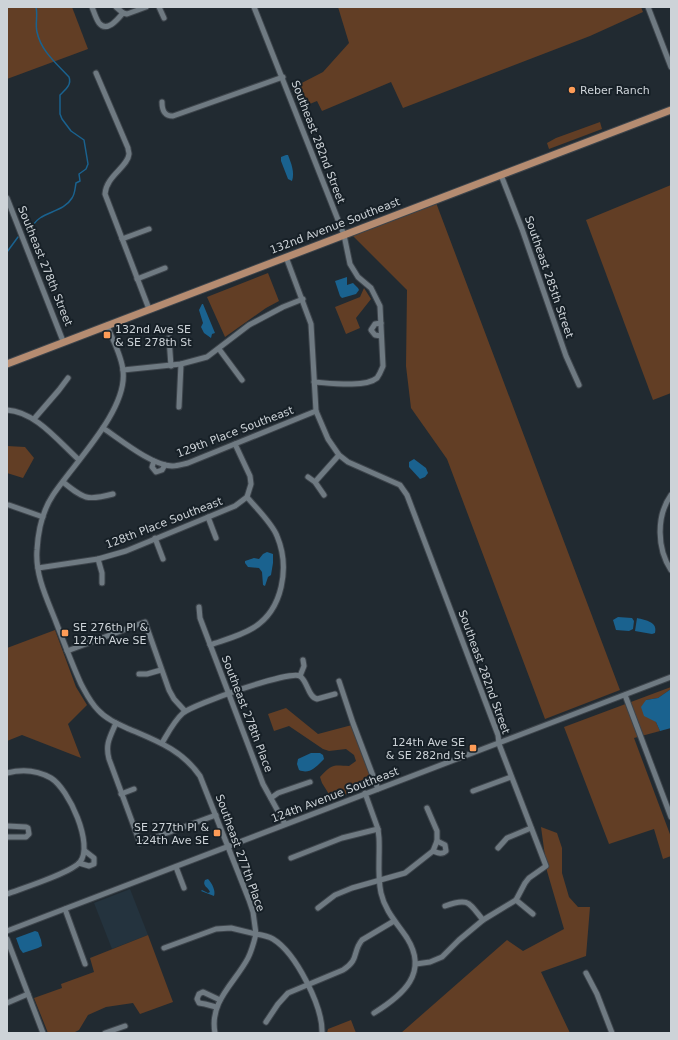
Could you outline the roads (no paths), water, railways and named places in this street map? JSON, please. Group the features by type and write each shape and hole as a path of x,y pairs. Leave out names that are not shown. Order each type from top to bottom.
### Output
{"main road":[{"name":"132nd Avenue Southeast","path":"7,364 63,341 671,110"}],"street":[{"path":"92,7 98,22 101,25 106,26 114,23 122,13"},
{"path":"116,7 122,13 127,14 146,7"},
{"path":"159,7 164,18"},
{"name":"Southeast 282nd Street","path":"254,7 283,77 344,235 348,257 352,268 358,277 371,288 380,306 382,366 381,372 377,378 365,383 314,382"},
{"path":"648,7 671,67"},
{"path":"96,73 128,148 129,154 125,162 109,182 106,190 107,198 149,309"},
{"path":"162,102 164,112 168,116 173,116 283,77"},
{"name":"Southeast 285th Street","path":"501,175 522,229 566,356 579,385"},
{"name":"Southeast 278th Street","path":"7,198 63,341"},
{"path":"122,239 149,229"},
{"path":"286,257 310,317 316,411 328,439 339,456 315,482"},
{"path":"138,279 165,268"},
{"path":"107,325 124,370 171,366 207,357 249,325 302,299"},
{"path":"381,323 375,324 371,330 375,335 381,336"},
{"path":"169,338 171,366"},
{"path":"219,349 242,380"},
{"path":"179,407 181,364"},
{"name":"Southeast 277th Place","path":"124,370 120,396 104,428 52,496 43,517 38,540 38,568 44,590 88,699 98,711 116,723 162,743 184,757 200,776 253,912 256,934"},
{"path":"34,419 68,378"},
{"path":"7,410 16,411 34,419 79,460"},
{"name":"129th Place Southeast","path":"154,461 152,467 156,472 162,470 163,464 172,466 188,463 316,411"},
{"path":"104,428 154,461 163,464"},
{"path":"210,645 252,629 265,618 277,601 281,591 284,567 283,556 277,535 247,497 251,484 250,476 235,444"},
{"name":"Southeast 282nd Street","path":"339,456 355,466 400,485 407,494 498,735 499,744 511,777 546,866 529,878 516,900"},
{"path":"308,478 315,482 324,495"},
{"path":"63,482 80,495 87,498 97,499 113,494"},
{"path":"671,495 663,514 660,535 662,552 671,570"},
{"name":"128th Place Southeast","path":"38,568 98,559 126,551 154,538 235,506 247,497"},
{"path":"9,505 43,517"},
{"path":"208,517 216,538"},
{"path":"154,538 163,559"},
{"path":"98,559 102,573 102,583"},
{"name":"Southeast 278th Place","path":"199,607 200,618 263,784 285,824"},
{"path":"68,651 145,622 169,690 174,699 185,711"},
{"path":"300,676 303,669 303,660"},
{"path":"139,674 147,674 161,670"},
{"path":"162,743 172,726 185,711 257,684 294,675 300,676 304,680 311,696 314,699 321,699 335,694"},
{"name":"124th Avenue Southeast","path":"7,931 671,677"},
{"path":"339,680 353,723 378,788"},
{"path":"625,695 671,817"},
{"path":"116,723 108,741 107,750 121,794 140,843 216,815"},
{"path":"7,773 18,770 28,770 52,778 64,790 70,801 83,835 85,851 83,858 79,863 67,871 7,894"},
{"path":"473,791 511,777"},
{"path":"271,798 278,793 310,782"},
{"path":"121,794 134,789"},
{"path":"365,793 378,829 381,893 394,921 411,946 416,964 413,974 402,993 374,1013"},
{"path":"318,908 335,895 352,888 405,873 433,851 437,841 435,827 427,808"},
{"path":"7,826 26,827 28,828 29,834 26,836 7,836"},
{"path":"498,848 502,842 508,838 531,828"},
{"path":"291,858 342,838 378,829"},
{"path":"433,851 441,854 446,850 445,845 437,841"},
{"path":"79,863 89,866 94,864 94,858 85,851"},
{"path":"176,867 184,888"},
{"path":"416,964 430,962 442,957 459,940 483,920 516,900 533,914"},
{"path":"445,906 457,901 463,901 468,903 483,920"},
{"path":"65,909 85,964"},
{"path":"266,1022 283,997 294,990 350,966 355,959 362,940 394,921"},
{"path":"164,948 216,929 231,928 273,939 280,945 302,972 321,1016 322,1033"},
{"path":"215,1033 214,1018 216,1007 225,990 249,957 256,934"},
{"path":"7,938 43,1033"},
{"path":"586,973 612,1033"},
{"path":"216,1007 199,1003 197,999 199,994 203,992 220,1000"},
{"path":"7,1003 28,994"},
{"path":"105,1033 124,1026"}],"water":[{"path":"288,155 292,168 292,181 288,179 281,161 281,157"},
{"path":"347,277 347,285 353,283 359,290 356,294 342,298 335,281"},
{"path":"202,304 215,333 212,334 211,338 204,333 201,327 203,323 199,310"},
{"path":"414,459 426,468 428,473 425,477 420,479 409,467 409,462"},
{"path":"267,552 273,554 273,563 271,575 268,577 265,586 263,585 262,572 259,568 248,567 245,561 254,558 259,559"},
{"path":"618,617 632,618 634,621 633,629 629,631 616,630 613,620"},
{"path":"637,618 653,624 655,626 655,633 652,634 635,631"},
{"path":"671,689 671,728 660,731 656,722 644,716 641,707 646,700 658,698"},
{"path":"311,753 320,753 323,755 324,759 310,771 299,770 297,764 298,759"},
{"path":"208,879 213,887 214,896 201,891 202,890 208,893 210,892 204,884 205,880"},
{"path":"35,931 38,932 42,946 23,953 16,938"}],"waterway":[{"path":"28,233 38,220 69,202 74,195 76,183 80,181 79,174 86,169 88,164 84,140 71,131 60,114 60,95 68,87 70,80 69,77 45,51 39,39 36,29 36,7"},
{"path":"7,252 18,237"}],"place":[{"name":"Reber Ranch","path":"572,90"},
{"name":"132nd Ave SE & SE 278th St","path":"107,335"},
{"name":"SE 276th Pl & 127th Ave SE","path":"65,633"},
{"name":"124th Ave SE & SE 282nd St","path":"473,748"},
{"name":"SE 277th Pl & 124th Ave SE","path":"217,833"}]}
